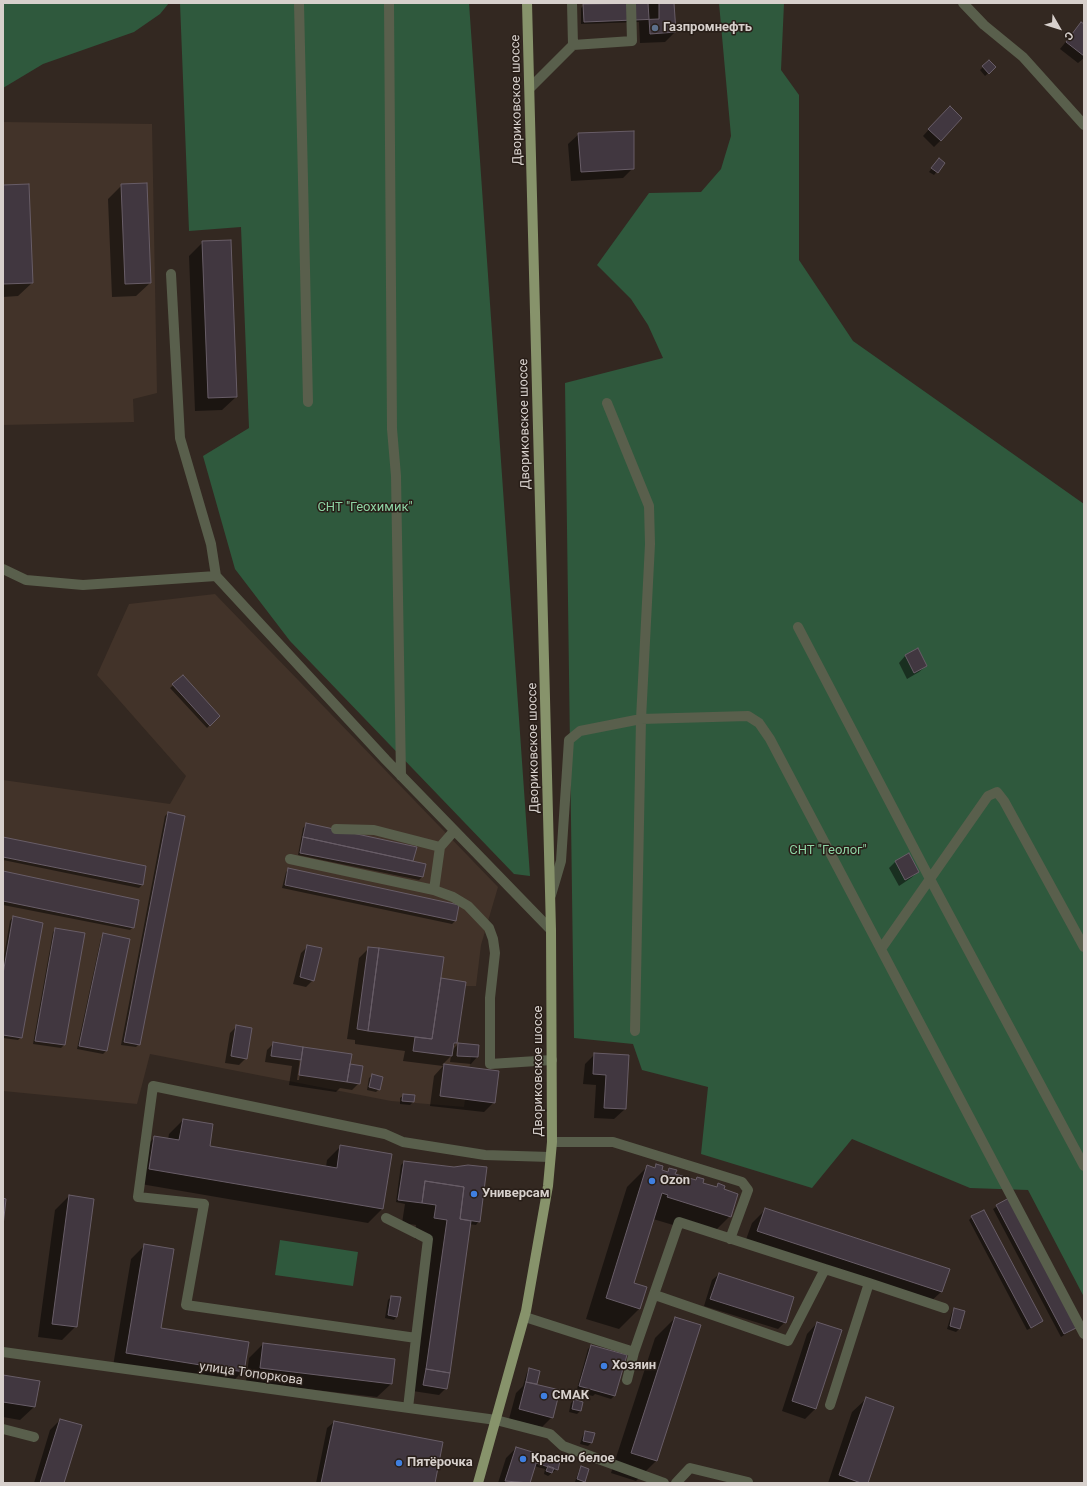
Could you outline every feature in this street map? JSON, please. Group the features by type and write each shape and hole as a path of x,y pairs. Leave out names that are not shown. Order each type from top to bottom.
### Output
{"main road":[{"name":"Двориковское шоссе","path":"478,1483 525,1317 548,1186 552,1142 551,930 528,3"}],"street":[{"path":"299,3 308,402"},
{"path":"389,3 392,429 396,476 401,776"},
{"path":"572,3 573,45"},
{"path":"530,88 573,45 632,40 631,3"},
{"path":"963,3 984,25 1023,57 1084,124"},
{"path":"171,274 180,438 211,544 216,576 401,776 551,930"},
{"path":"607,403 649,506 650,544 641,719 635,1031"},
{"path":"3,569 26,580 83,585 216,576"},
{"path":"798,627 930,879 1084,1166"},
{"path":"550,896 562,860 569,740 580,731 641,719 748,716 759,723 770,739 1084,1334"},
{"path":"881,949 988,796 997,792 1004,801 1084,947"},
{"path":"336,830 374,830 440,847"},
{"path":"434,890 440,847 454,831"},
{"path":"290,859 434,890 453,897 468,906 489,928 493,939 495,953 490,998 490,1064 552,1060"},
{"path":"416,1338 186,1305 204,1204 138,1197 153,1086 385,1134 403,1142 485,1155 550,1157"},
{"path":"552,1142 613,1142 742,1182 748,1190 730,1239"},
{"path":"386,1218 428,1239 408,1408"},
{"path":"627,1380 634,1352 679,1222 944,1308"},
{"path":"655,1295 788,1341 824,1269"},
{"path":"830,1405 868,1283"},
{"path":"525,1317 634,1352"},
{"name":"улица Топоркова","path":"3,1352 496,1420 550,1434 563,1446 664,1483"},
{"path":"3,1429 34,1437"},
{"path":"676,1483 690,1468 748,1482"}],"shaded area":[{"path":"3,122 152,124 157,393 133,399 134,422 3,425"},
{"path":"215,594 498,887 481,945 476,986 465,986 457,1043 479,1045 478,1057 471,1057 464,1107 391,1101 150,1054 137,1104 3,1091 3,780 170,804 186,776 97,675 129,604"}],"green space":[{"path":"3,3 169,3 160,14 134,32 43,64 3,88"},
{"name":"СНТ \"Геохимик\"","path":"180,3 469,3 530,876 514,874 290,641 235,569 203,456 249,428 241,227 189,231"},
{"name":"СНТ \"Геолог\"","path":"719,3 784,3 781,70 799,95 799,260 853,341 1084,504 1084,1297 1028,1190 970,1188 852,1139 812,1188 701,1154 708,1087 642,1070 633,1044 574,1038 565,383 663,358 648,325 631,299 597,265 649,193 701,192 721,169 731,136"},
{"path":"280,1240 358,1252 353,1286 275,1275"}],"building":[{"path":"648,3 674,3 676,32 650,34"},
{"path":"659,3 659,19 584,22 583,4"},
{"path":"1081,22 1084,24 1084,56 1066,42"},
{"path":"989,60 996,67 989,74 982,66"},
{"path":"950,106 962,118 941,141 928,129"},
{"path":"634,131 634,169 581,172 578,133"},
{"path":"939,158 945,163 938,173 931,168"},
{"path":"147,183 151,283 125,284 121,184"},
{"path":"29,184 33,283 3,284 3,185"},
{"path":"231,240 237,397 208,398 202,241"},
{"path":"918,648 927,666 914,673 905,655"},
{"path":"183,675 220,716 210,726 172,684"},
{"path":"168,812 185,816 140,1045 124,1042"},
{"path":"306,823 417,847 413,861 303,837"},
{"path":"3,837 146,866 143,885 3,857"},
{"path":"303,837 426,864 423,877 300,853"},
{"path":"909,853 919,872 905,880 895,861"},
{"path":"288,868 459,905 456,921 285,885"},
{"path":"3,871 139,900 134,928 3,901"},
{"path":"13,916 43,923 22,1038 3,1035 3,974"},
{"path":"55,928 85,933 65,1045 35,1041"},
{"path":"103,933 130,939 107,1051 79,1046"},
{"path":"307,945 322,948 314,981 300,977"},
{"path":"368,947 379,948 368,1031 357,1029"},
{"path":"379,948 444,957 432,1039 368,1031"},
{"path":"441,978 466,982 457,1043 454,1043 452,1056 413,1051 415,1037 432,1039"},
{"path":"236,1025 252,1028 247,1059 231,1056"},
{"path":"273,1042 303,1047 301,1060 271,1056"},
{"path":"458,1043 479,1045 478,1057 457,1056"},
{"path":"303,1047 352,1054 347,1082 299,1075"},
{"path":"594,1053 629,1055 626,1109 604,1108 606,1075 593,1074"},
{"path":"350,1064 363,1066 360,1084 347,1082"},
{"path":"444,1064 499,1071 495,1103 440,1096"},
{"path":"372,1074 383,1077 380,1090 369,1087"},
{"path":"403,1094 415,1095 414,1102 402,1101"},
{"path":"183,1119 213,1124 210,1146 337,1168 340,1145 392,1154 383,1209 149,1169 154,1136 179,1140"},
{"path":"404,1161 454,1167 468,1165 487,1167 480,1222 460,1219 464,1187 425,1181 422,1203 398,1200"},
{"path":"656,1164 663,1166 662,1170 668,1172 669,1168 677,1170 675,1174 696,1180 697,1177 704,1179 703,1183 717,1187 718,1183 725,1186 724,1189 738,1194 731,1217 667,1197 668,1195 662,1193 634,1283 647,1287 640,1309 606,1298 647,1165 655,1168"},
{"path":"425,1181 464,1187 460,1219 471,1221 450,1373 426,1369 447,1220 434,1218 436,1205 422,1203"},
{"path":"69,1195 94,1199 77,1327 52,1324"},
{"path":"3,1198 6,1199 3,1226"},
{"path":"1009,1198 1078,1327 1064,1334 996,1205"},
{"path":"765,1208 950,1269 942,1292 757,1231"},
{"path":"984,1210 1043,1321 1031,1328 971,1216"},
{"path":"144,1244 174,1249 161,1328 249,1342 244,1372 126,1353"},
{"path":"719,1273 794,1297 786,1323 710,1299"},
{"path":"391,1296 401,1297 397,1317 388,1315"},
{"path":"954,1308 965,1311 960,1329 950,1326"},
{"path":"675,1317 701,1325 657,1461 631,1453"},
{"path":"817,1322 842,1330 816,1409 792,1401"},
{"path":"263,1343 395,1359 392,1384 260,1368"},
{"name":"Хозяин","path":"591,1345 627,1355 615,1396 579,1386"},
{"path":"529,1368 540,1371 537,1384 526,1382"},
{"path":"426,1369 450,1373 447,1389 423,1385"},
{"path":"3,1375 40,1381 35,1407 3,1402"},
{"path":"526,1382 560,1390 553,1418 519,1409"},
{"path":"866,1397 894,1407 868,1483 861,1483 839,1475"},
{"path":"574,1399 583,1402 581,1411 572,1409"},
{"path":"60,1419 82,1425 64,1483 40,1483"},
{"path":"334,1421 443,1442 435,1483 321,1483"},
{"path":"585,1431 595,1433 592,1443 583,1441"},
{"path":"516,1447 539,1454 530,1483 505,1481"},
{"path":"539,1454 560,1461 558,1470 536,1463"},
{"path":"548,1466 554,1468 552,1473 546,1471"},
{"path":"581,1466 589,1469 585,1482 577,1479"}],"place":[{"name":"Газпромнефть","path":"655,28"},
{"name":"Ozon","path":"652,1181"},
{"name":"Универсам","path":"474,1194"},
{"name":"Хозяин","path":"604,1366"},
{"name":"СМАК","path":"544,1396"},
{"name":"Красно белое","path":"523,1459"},
{"name":"Пятёрочка","path":"399,1463"}]}
